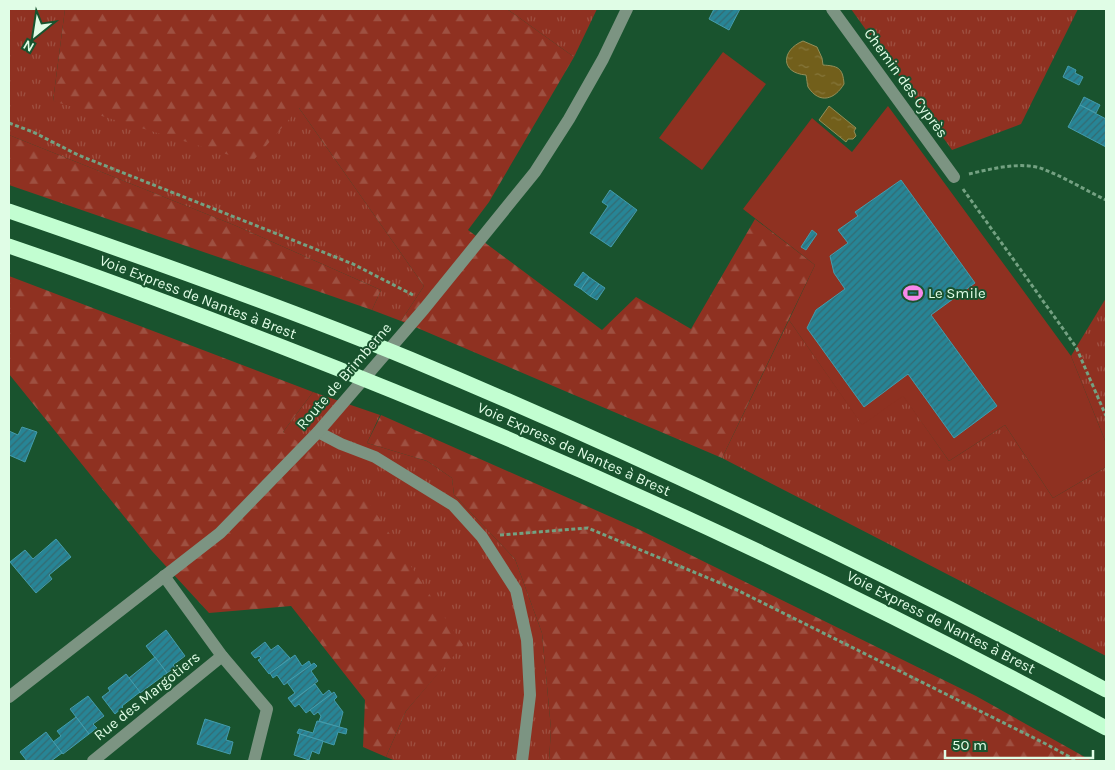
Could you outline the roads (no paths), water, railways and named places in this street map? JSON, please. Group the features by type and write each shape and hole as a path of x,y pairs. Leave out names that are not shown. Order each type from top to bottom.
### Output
{"highway":[{"name":"Voie Express de Nantes à Brest","path":"9,211 213,284 410,359 632,456 734,503 876,571 1106,690"},
{"name":"Voie Express de Nantes à Brest","path":"9,246 135,291 337,368 602,479 753,548 929,634 1106,728"}],"street":[{"name":"Route de Brimberne","path":"9,698 220,532 318,432 430,302 535,172 569,119 603,59 627,9"},
{"name":"Chemin des Cyprès","path":"832,9 954,177"},
{"path":"318,432 341,444 375,457 453,505 482,537 516,590 527,640 530,695 522,761"},
{"name":"Rue des Margotiers","path":"164,576 222,656 267,709 254,761"},
{"name":"Rue des Margotiers","path":"92,761 222,656"}],"water":[{"path":"803,41 817,47 823,65 836,67 841,71 844,84 832,96 822,98 817,96 808,87 806,75 791,70 788,66 786,61 787,55 796,45"},
{"path":"829,106 856,128 854,131 856,136 853,139 848,139 846,142 819,120"}],"place":[{"name":"Le Smile","path":"913,293"}]}
